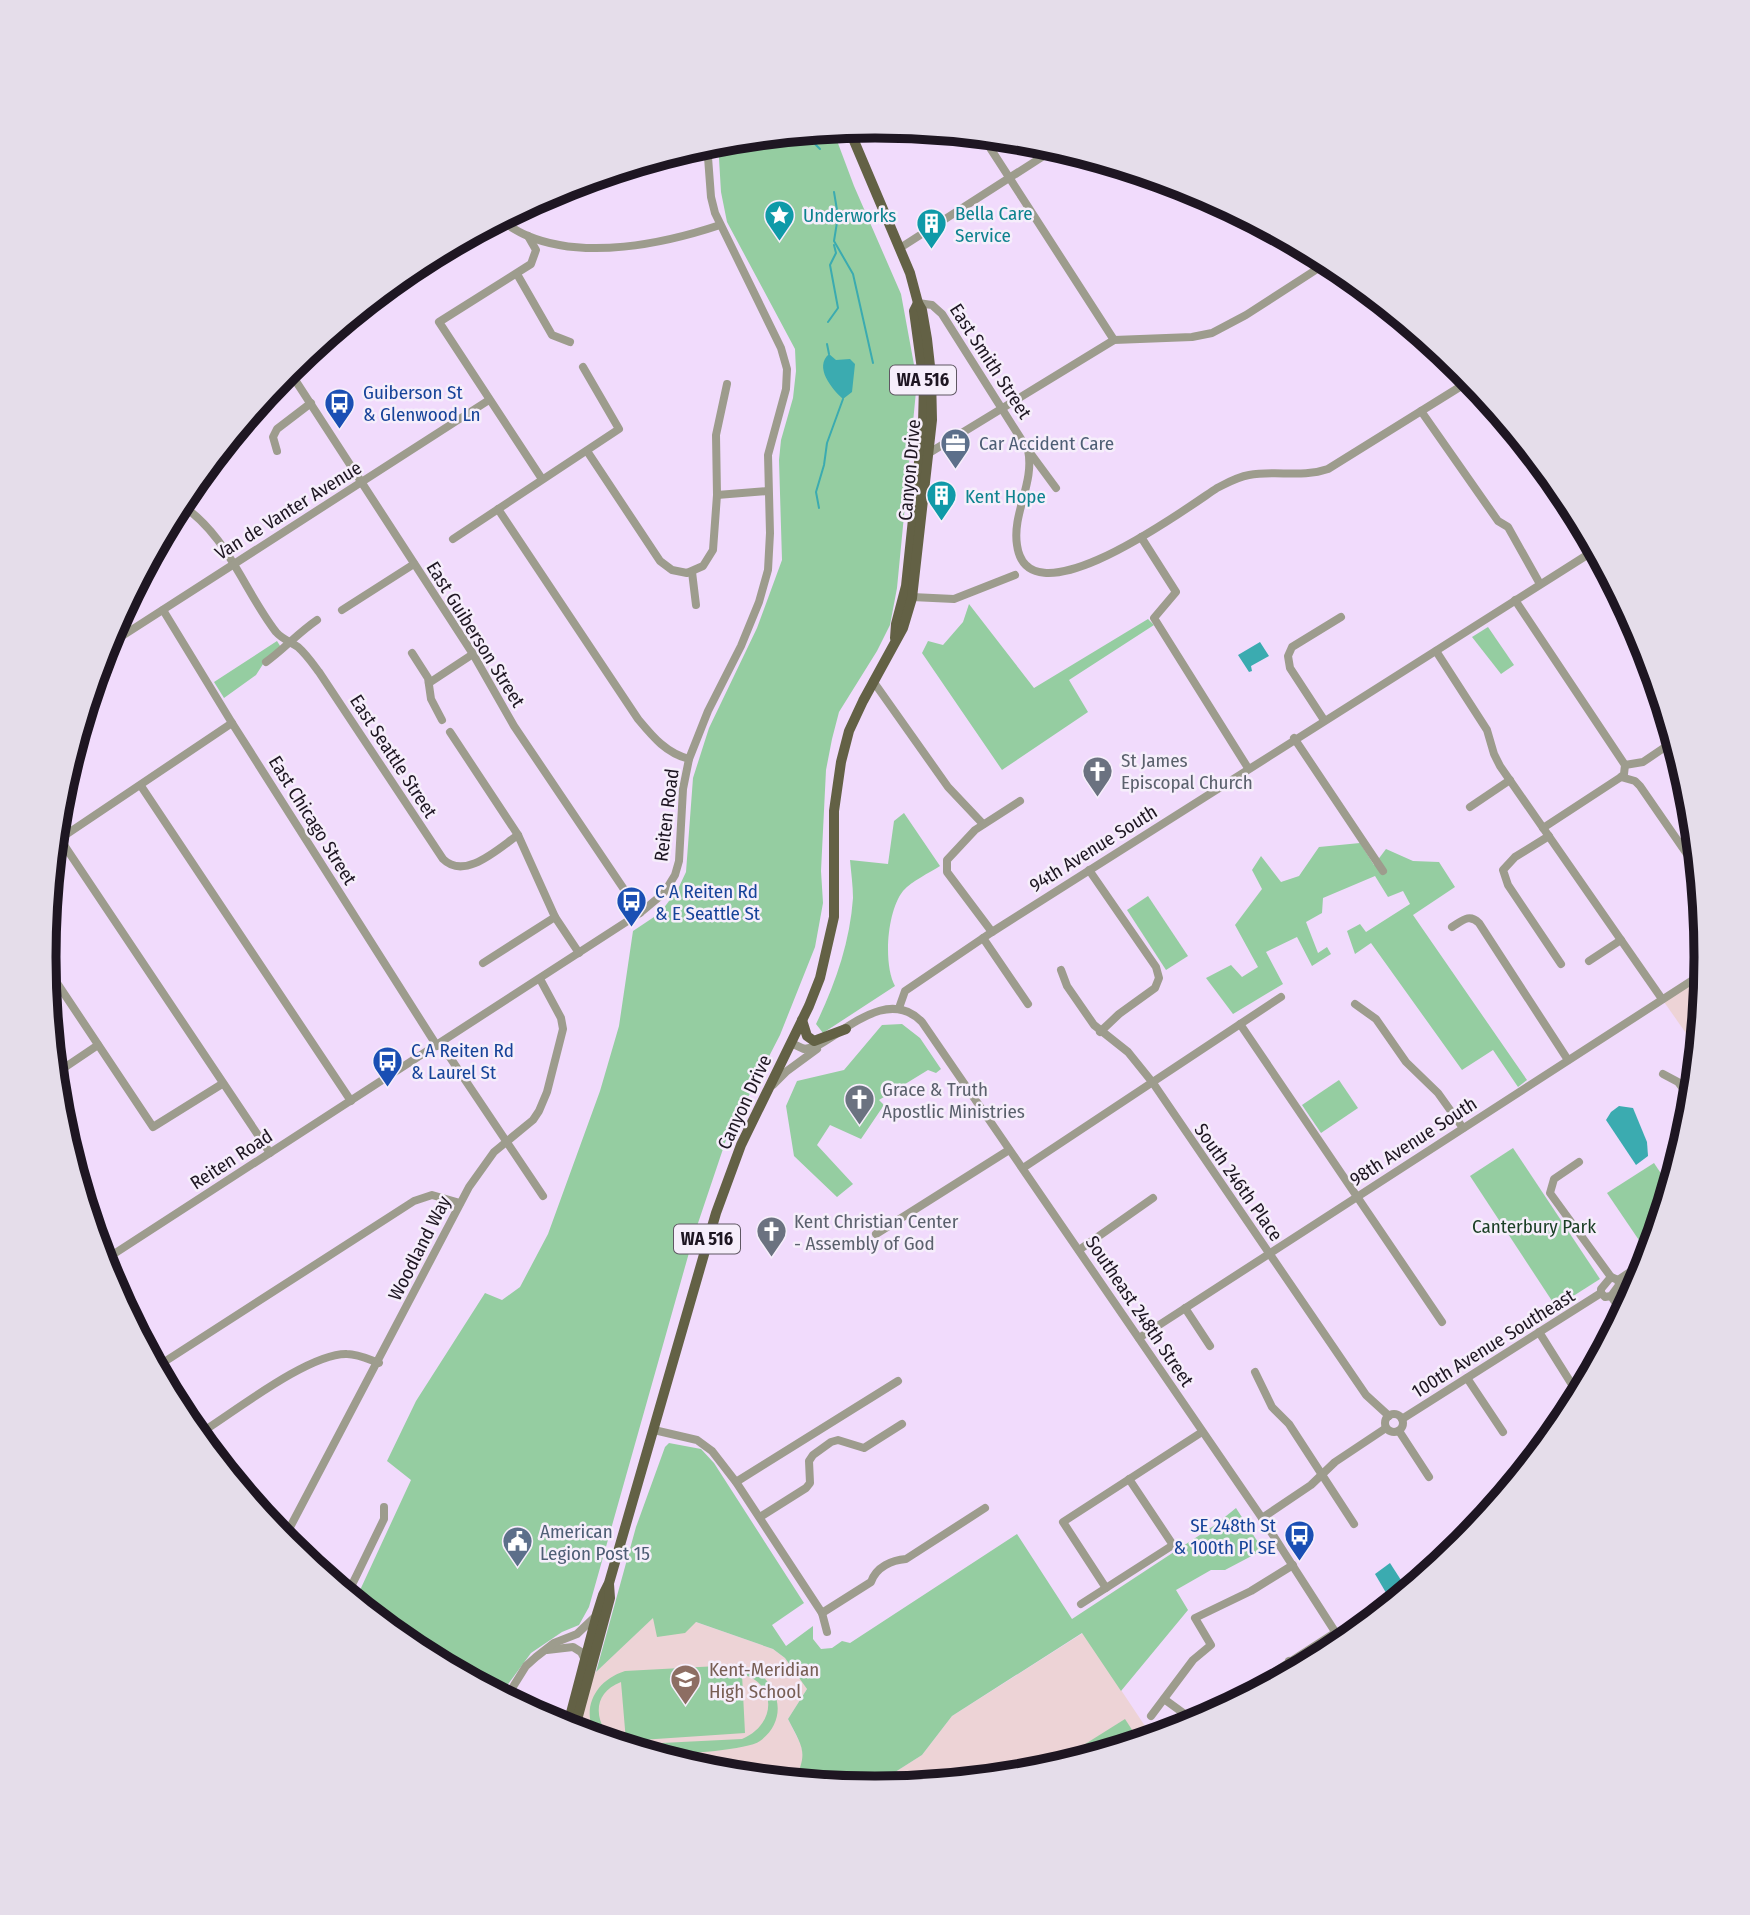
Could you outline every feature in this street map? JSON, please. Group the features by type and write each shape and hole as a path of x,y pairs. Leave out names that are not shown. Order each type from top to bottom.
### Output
{"main road":[{"name":"WA 516","path":"853,139 900,248"},
{"name":"Canyon Drive","path":"570,1717 597,1614 609,1583 716,1213 741,1145 820,978 835,901 834,811 841,762 849,731 895,638 903,628 912,597 932,420 931,375 922,310 900,248"},
{"name":"Canyon Drive","path":"895,638 906,586 922,435 923,384 914,311 918,303"},
{"path":"802,1020 807,1036 814,1041 846,1030"},
{"name":"Canyon Drive","path":"577,1720 610,1598 609,1583"}],"street":[{"path":"990,147 1114,340"},
{"name":"Reiten Road","path":"112,1255 640,913 664,893 675,875 679,862 683,789 689,759 708,711 741,646 759,602 768,570 768,455 786,389 787,369 781,348 720,225 711,197 708,156"},
{"path":"900,248 1044,156"},
{"path":"509,225 528,236 568,247 600,248 665,241 720,225"},
{"path":"528,236 536,250 531,264 439,322 542,479"},
{"path":"929,453 1114,340 1192,337 1212,333 1246,315 1317,269"},
{"path":"517,274 552,335 570,342"},
{"name":"East Smith Street","path":"918,303 932,305 942,314 1028,450 1056,488"},
{"path":"453,539 619,429 583,367"},
{"name":"East Guiberson Street","path":"295,379 473,654 514,726 640,913"},
{"path":"587,451 660,561 678,572 692,572 706,563 713,550 717,495 716,435 727,384"},
{"path":"1248,768 1154,618 1176,592 1141,537 1234,480 1249,475 1302,475 1318,472 1461,386"},
{"name":"Van de Vanter Avenue","path":"122,636 489,400"},
{"path":"277,451 274,438 276,429 311,403"},
{"path":"1421,411 1498,520 1508,527 1540,584"},
{"name":"East Smith Street","path":"1028,450 1030,468 1017,546 1029,569 1041,573 1084,565 1105,558 1141,537"},
{"path":"717,495 768,491"},
{"name":"East Seattle Street","path":"190,509 204,521 277,632 299,648 319,672 447,863 460,867 470,865 518,835"},
{"path":"498,509 638,719 666,750 689,759"},
{"name":"94th Avenue South","path":"899,1008 905,991 983,937 1588,555"},
{"path":"342,610 414,564"},
{"path":"692,572 696,605"},
{"path":"912,597 954,599 1015,575"},
{"path":"1515,600 1624,771 1640,786 1687,855"},
{"name":"East Chicago Street","path":"163,610 232,723 439,1045 543,1196"},
{"path":"1324,720 1290,668 1288,656 1292,647 1341,617"},
{"path":"266,662 284,650 298,633 317,620"},
{"path":"1436,651 1482,722 1490,737 1494,754 1510,780 1662,999"},
{"path":"412,653 429,683 431,699 442,720"},
{"path":"429,683 473,654"},
{"path":"873,681 948,787 983,824"},
{"path":"66,836 232,723"},
{"path":"450,732 518,835 555,917 579,953"},
{"path":"1294,738 1383,871"},
{"path":"1561,964 1508,885 1503,870 1546,832 1624,771 1666,746"},
{"path":"1469,807 1510,780"},
{"path":"141,786 351,1101"},
{"path":"992,932 960,891 946,866 948,857 983,824 1020,801"},
{"path":"63,849 270,1153"},
{"path":"1089,870 1156,967 1159,978 1155,988 1119,1014 1100,1032"},
{"path":"483,963 555,917"},
{"path":"1452,927 1467,918 1475,919 1479,923 1568,1060"},
{"path":"983,937 1028,1004"},
{"path":"1589,961 1621,940"},
{"name":"South 246th Place","path":"1060,970 1066,986 1100,1032 1128,1052 1153,1083 1366,1395 1389,1416"},
{"name":"Woodland Way","path":"289,1530 379,1363 460,1203 483,1165 506,1140 533,1120 541,1108 563,1029 561,1018 540,979"},
{"name":"98th Avenue South","path":"1139,1338 1693,979"},
{"path":"57,990 153,1127 222,1084"},
{"path":"1023,1168 1281,997"},
{"path":"1355,1004 1376,1019 1406,1062 1438,1093 1463,1128"},
{"path":"768,1089 794,1065 846,1030 878,1011 899,1008"},
{"name":"Southeast 248th Street","path":"899,1008 922,1021 1262,1518 1336,1632"},
{"path":"1240,1024 1442,1322"},
{"path":"790,1044 809,1049 835,1037"},
{"path":"64,1068 98,1045"},
{"path":"1663,1074 1678,1082 1683,1088"},
{"path":"876,1234 1009,1150"},
{"path":"1579,1162 1554,1179 1550,1193 1614,1278 1619,1285 1611,1296 1605,1297 1601,1293 1601,1289 1614,1278 1633,1268"},
{"path":"163,1362 414,1201 432,1195 460,1203"},
{"path":"1079,1250 1153,1198"},
{"name":"100th Avenue Southeast","path":"1402,1419 1601,1293"},
{"path":"1611,1296 1617,1305"},
{"path":"1185,1308 1210,1346"},
{"path":"1539,1332 1572,1382"},
{"path":"206,1429 296,1372 327,1357 347,1354 379,1363"},
{"path":"1255,1372 1268,1401 1289,1424 1354,1524"},
{"path":"1467,1378 1503,1432"},
{"path":"736,1482 898,1381"},
{"path":"1386,1428 1385,1423 1389,1416 1394,1415 1402,1419 1399,1431"},
{"path":"760,1517 806,1488 810,1483 809,1461 831,1442 838,1440 864,1448 902,1424"},
{"path":"1262,1518 1322,1476 1335,1462 1386,1428"},
{"path":"1386,1428 1399,1431"},
{"path":"654,1430 697,1440 706,1446 760,1517 822,1613 827,1632"},
{"path":"1399,1431 1429,1477"},
{"path":"1106,1588 1062,1522 1202,1432"},
{"path":"1080,1604 1173,1545 1129,1479"},
{"path":"351,1586 384,1519 384,1507"},
{"path":"822,1613 872,1582 874,1574 894,1560 906,1559 985,1508"},
{"path":"1151,1716 1193,1660 1211,1645 1195,1618 1251,1591 1293,1565"},
{"path":"511,1691 526,1666 557,1642 577,1634 597,1614"},
{"path":"1270,1674 1336,1632"},
{"path":"547,1650 573,1647 581,1652 586,1660"},
{"path":"1164,1699 1186,1715"}],"shaded area":[{"path":"829,354 836,360 850,359 855,364 852,392 843,399 829,383 824,371 823,365"},
{"path":"1260,642 1269,656 1251,666 1252,671 1249,672 1238,655"},
{"path":"1693,979 1689,1038 1662,999"},
{"path":"1619,1106 1633,1108 1647,1142 1648,1156 1636,1165 1606,1120"},
{"path":"1390,1563 1403,1583 1388,1596 1375,1574"},
{"name":"Kent-Meridian High School","path":"661,1610 773,1649 785,1658 807,1689 788,1719 801,1745 804,1761 798,1772 768,1769 663,1749 612,1733 573,1718 580,1687"},
{"path":"1083,1633 1147,1729 1087,1749 1035,1761 929,1775 889,1776 922,1755 952,1716"}],"green space":[{"path":"837,139 901,294 917,381 897,588 890,625 839,712 832,739 826,770 821,871 823,903 815,947 780,1035 726,1140 694,1235 589,1607 579,1625 562,1632 531,1653 505,1688 465,1667 420,1638 359,1593 411,1480 387,1461 416,1401 485,1293 502,1300 520,1287 548,1234 600,1091 619,1026 633,931 660,913 678,889 686,872 693,778 709,728 757,628 782,560 779,460 781,440 793,398 795,349 727,222 721,192 719,153"},
{"path":"969,604 1034,688 1148,619 1154,625 1069,680 1088,712 1002,770 922,653 928,641 943,645 963,622"},
{"path":"1488,627 1514,665 1501,674 1472,637"},
{"path":"277,641 282,649 265,661 256,675 224,698 214,682"},
{"path":"904,813 940,866 907,887 893,911 888,952 895,986 823,1033 816,1024 841,963 849,931 853,893 850,860 888,864 894,821"},
{"path":"1360,843 1374,865 1386,849 1413,861 1439,862 1455,887 1413,915 1527,1080 1518,1087 1493,1050 1462,1070 1371,943 1355,954 1347,931 1360,924 1366,932 1410,904 1403,891 1388,897 1375,876 1323,898 1322,913 1306,922 1318,953 1327,947 1331,954 1312,966 1297,937 1266,952 1283,984 1233,1014 1206,978 1231,965 1242,977 1258,967 1235,925 1262,889 1252,870 1261,856 1281,882 1299,876 1319,847"},
{"path":"1148,896 1188,956 1166,970 1127,910"},
{"path":"902,1024 920,1038 941,1069 936,1073 928,1070 879,1100 884,1105 861,1139 830,1125 817,1145 853,1184 837,1197 794,1156 786,1106 797,1081 844,1070 882,1025"},
{"path":"1339,1080 1358,1108 1321,1133 1302,1105"},
{"name":"Canterbury Park","path":"1513,1148 1600,1279 1556,1307 1470,1176"},
{"path":"1654,1163 1664,1177 1642,1245 1607,1193"},
{"path":"669,1443 701,1449 714,1463 804,1603 772,1625 786,1646 813,1626 813,1639 821,1649 832,1648 842,1641 850,1643 1017,1534 1072,1619 1215,1525 1236,1508 1263,1550 1225,1570 1211,1570 1176,1590 1188,1610 1121,1691 1082,1633 952,1716 922,1755 889,1776 798,1772 802,1750 788,1719 807,1689 785,1658 773,1649 696,1622 685,1633 657,1637 653,1618 596,1672 636,1527 665,1447"},
{"path":"737,1665 750,1669 761,1675 776,1696 776,1719 770,1731 760,1741 725,1750 682,1753 646,1744 742,1739 753,1733 766,1715 767,1695 754,1679 742,1674 745,1733 635,1740 626,1737 621,1682 611,1687 600,1703 600,1721 605,1730 592,1725 590,1707 598,1689 625,1671"},
{"path":"1125,1719 1135,1734 1084,1750 1082,1746"}],"waterway":[{"path":"812,141 820,149"},
{"path":"834,192 838,216 834,241 853,274 873,363"},
{"path":"828,322 838,308 830,265 836,253 834,245"},
{"path":"827,344 829,354"},
{"path":"819,508 816,492 827,443 843,399"}],"place":[{"name":"Underworks","path":"780,242"},
{"name":"Bella Care Service","path":"932,251"},
{"name":"Guiberson St & Glenwood Ln","path":"340,430"},
{"name":"Car Accident Care","path":"956,470"},
{"name":"Kent Hope","path":"942,523"},
{"name":"St James Episcopal Church","path":"1098,798"},
{"name":"C A Reiten Rd & E Seattle St","path":"632,929"},
{"name":"C A Reiten Rd & Laurel St","path":"388,1088"},
{"name":"Grace & Truth Apostlic Ministries","path":"859,1127"},
{"name":"Kent Christian Center - Assembly of God","path":"771,1259"},
{"name":"SE 248th St & 100th Pl SE","path":"1299,1563"},
{"name":"American Legion Post 15","path":"517,1569"},
{"name":"Kent-Meridian High School","path":"686,1707"}]}
